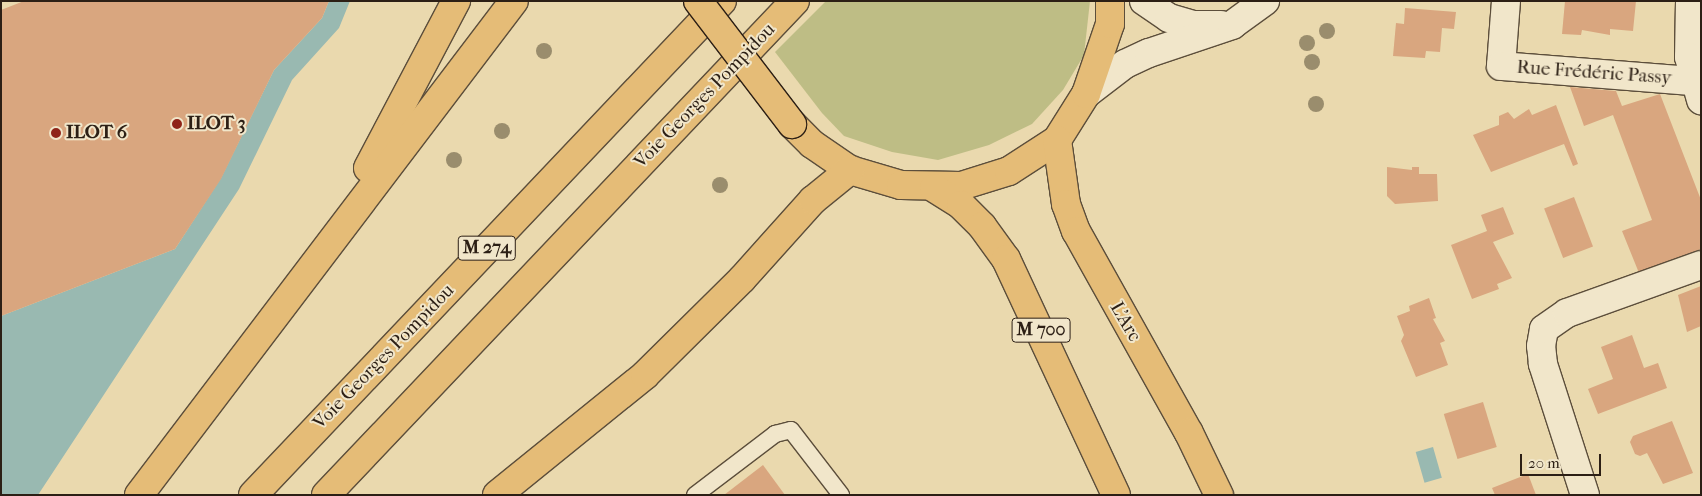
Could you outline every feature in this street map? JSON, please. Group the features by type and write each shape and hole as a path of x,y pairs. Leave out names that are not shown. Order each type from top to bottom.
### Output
{"main road":[{"path":"249,350 381,149 456,1"},
{"path":"139,495 514,1"},
{"path":"698,1 792,124 812,144 850,170 901,185 934,188 962,186 1009,171 1057,140 1086,94 1108,32 1110,1"},
{"name":"Voie Georges Pompidou","path":"253,495 722,1"},
{"name":"Voie Georges Pompidou","path":"326,495 795,1"},
{"name":"L'Arc","path":"1057,140 1066,204 1076,230 1189,433 1219,495"},
{"path":"496,495 645,376 742,279 813,200 850,170"},
{"name":"M 700","path":"934,188 961,205 982,226 1006,259 1116,495"}],"street":[{"path":"1144,1 1178,20 1194,25 1232,25"},
{"path":"1086,94 1125,64 1149,52 1232,25 1265,1"},
{"name":"Rue Frédéric Passy","path":"1506,1 1501,66 1697,90"},
{"path":"1690,1 1687,33 1697,90"},
{"path":"1585,495 1543,364 1541,346 1544,328 1567,313 1701,264"}],"lane":[{"path":"695,495 776,434 791,430 841,495"}],"shaded area":[{"path":"826,1 1090,1 1084,55 1063,90 1032,124 989,145 938,160 892,152 844,136 822,113 775,52"}],"water":[{"path":"329,1 350,1 339,28 292,80 239,189 38,495 1,495 1,316 175,249 221,178 274,70 322,18"},
{"path":"1433,447 1442,478 1425,483 1416,452"}],"building":[{"path":"24,1 329,1 322,18 274,70 221,179 175,249 1,316 1,10"},
{"path":"1565,1 1636,1 1633,31 1610,29 1610,35 1582,30 1581,35 1562,34"},
{"path":"1405,8 1456,12 1454,29 1442,28 1440,52 1426,51 1425,58 1393,56 1396,23 1404,24"},
{"path":"1570,87 1616,91 1622,106 1660,94 1701,200 1701,249 1639,273 1622,231 1652,220 1613,115 1584,126"},
{"path":"1556,105 1578,164 1573,166 1564,144 1491,172 1473,135 1499,125 1499,116 1508,112 1514,119 1529,109 1532,115"},
{"path":"1387,167 1412,170 1412,167 1419,167 1419,174 1437,174 1438,201 1395,204 1387,196"},
{"path":"1574,197 1593,246 1563,258 1544,208"},
{"path":"1503,207 1514,234 1493,242 1512,278 1497,284 1499,289 1472,299 1451,245 1487,231 1481,215"},
{"path":"1701,286 1701,326 1687,332 1678,295"},
{"path":"1429,298 1436,318 1433,319 1445,341 1440,343 1448,365 1416,377 1401,341 1404,335 1397,316 1410,311 1409,306"},
{"path":"1632,335 1644,368 1658,363 1667,388 1598,414 1588,389 1613,379 1601,347"},
{"path":"1483,402 1497,447 1458,459 1444,414"},
{"path":"1672,421 1693,473 1663,484 1647,453 1640,456 1635,454 1630,442 1633,436"},
{"path":"763,465 785,495 724,495"},
{"path":"1528,474 1536,495 1495,495 1492,488"}],"place":[{"name":"ILOT 3","path":"177,124"},
{"name":"ILOT 6","path":"56,133"}]}
